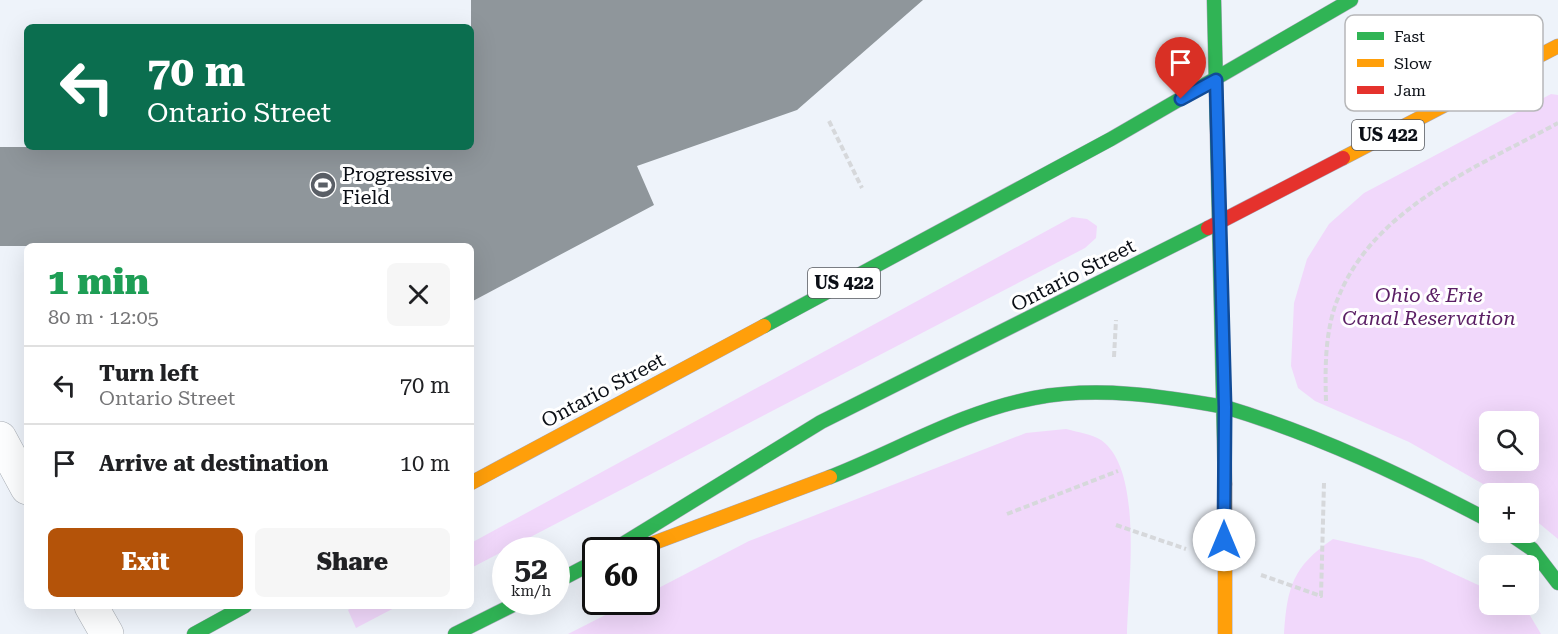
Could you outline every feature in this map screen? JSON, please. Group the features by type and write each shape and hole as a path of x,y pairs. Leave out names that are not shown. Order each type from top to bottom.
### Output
{"main road":[{"path":"1214,0 1218,222 1225,407 1225,634"},
{"name":"Ontario Street","path":"474,481 1216,80 1351,0"},
{"name":"Ontario Street","path":"1543,54 1558,46"},
{"name":"Ontario Street","path":"634,537 821,422 1432,111"},
{"path":"660,540 855,468 991,411 1025,400 1056,394 1153,396 1225,407 1259,417 1326,443 1479,516"},
{"path":"1523,543 1532,549 1558,583"},
{"path":"194,634 240,609"},
{"path":"455,634 493,615"}],"street":[{"path":"0,438 24,482"},
{"path":"93,609 107,634"}],"path":[{"path":"829,120 862,188"},
{"path":"1321,596 1326,443 1325,358 1335,307 1358,259 1394,218 1442,187 1558,123"},
{"path":"1114,358 1116,320"},
{"path":"1007,514 1118,471"}],"green space":[{"name":"Ohio & Erie Canal Reservation","path":"1551,94 1558,95 1558,539 1539,523 1539,483 1481,483 1409,442 1315,401 1298,388 1291,366 1294,303 1307,259 1329,224 1364,193 1519,111 1543,111 1543,98"},
{"path":"1072,217 1087,219 1097,226 1096,238 1085,248 530,537 492,537 492,557 474,566 474,541"},
{"path":"1066,429 1101,440 1115,455 1123,476 1130,530 1131,559 1127,634 568,634 605,615 660,615 660,587 749,541 1026,433"},
{"path":"1333,539 1422,559 1479,585 1479,615 1530,615 1541,634 1284,634 1290,590 1301,569"},
{"path":"350,609 392,609 356,628 348,610"}],"building":[{"name":"Progressive Field","path":"471,0 923,0 797,110 637,166 654,205 474,300 474,243 24,243 24,246 0,246 0,147 24,147 24,150 474,150 474,24 471,24"}],"traffic: fast":[{"path":"1214,0 1225,484"},
{"path":"764,326 1111,139 1351,0"},
{"path":"634,537 821,422 1208,228"},
{"path":"830,477 956,422 982,412 1034,398 1058,394 1130,394 1225,407"},
{"path":"1225,407 1294,430 1360,458 1479,515"},
{"path":"1523,543 1532,549 1558,583"},
{"path":"570,575 582,568"},
{"path":"194,634 240,609"},
{"path":"455,634 493,615"}],"traffic: slow":[{"path":"1543,54 1558,46"},
{"path":"1343,158 1433,111"},
{"path":"474,481 764,326"},
{"path":"660,541 830,477"},
{"path":"1225,484 1225,634"}],"traffic: jam":[{"path":"1208,228 1343,158"}],"place":[{"name":"Progressive Field","path":"323,185"}],"route":[{"path":"1181,99 1216,80 1218,222 1225,407 1224,540"}]}
